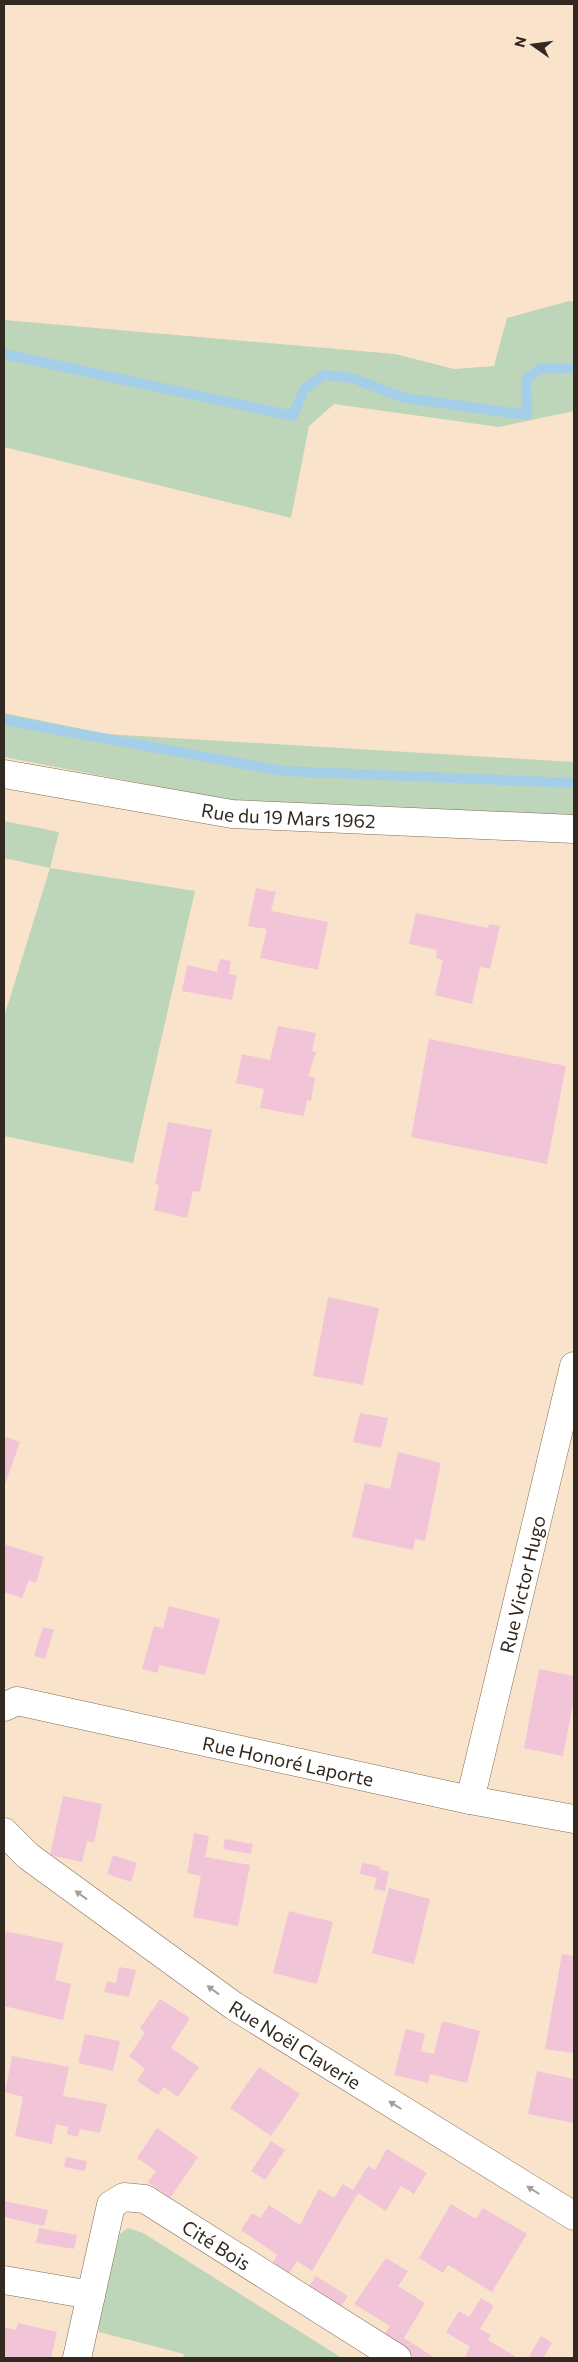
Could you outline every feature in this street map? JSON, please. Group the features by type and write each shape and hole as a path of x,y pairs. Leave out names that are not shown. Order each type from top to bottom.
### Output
{"street":[{"name":"Rue du 19 Mars 1962","path":"4,774 232,814 574,829"},
{"name":"Rue Victor Hugo","path":"470,1800 574,1366"},
{"name":"Rue Honoré Laporte","path":"4,1706 17,1701 470,1800 574,1819"},
{"name":"Rue Noël Claverie","path":"4,1832 16,1853 234,2006 574,2216"},
{"name":"Cité Bois","path":"78,2358 111,2205 124,2197 145,2200 397,2358"},
{"path":"4,2280 91,2294"}],"green space":[{"path":"569,301 574,302 574,411 499,427 334,404 309,426 291,518 4,447 4,320 395,354 454,369 494,366 507,318"},
{"path":"4,713 106,734 574,762 574,817 228,800 4,757"},
{"path":"4,821 59,832 50,868 4,858"},
{"path":"50,868 195,891 133,1163 4,1136 4,1017"},
{"path":"128,2228 143,2233 342,2358 183,2358 184,2354 99,2332 98,2319 120,2234"}],"building":[{"path":"256,888 276,892 271,911 328,922 318,970 260,958 267,929 248,926"},
{"path":"416,913 488,928 489,924 500,926 490,969 480,967 472,1004 435,995 443,960 436,958 437,950 409,944"},
{"path":"220,959 231,961 229,974 237,976 232,1000 182,991 187,965 217,972"},
{"path":"278,1026 316,1033 312,1051 316,1052 308,1076 315,1078 311,1101 307,1100 304,1116 260,1108 264,1089 236,1083 242,1054 270,1060"},
{"path":"429,1039 566,1066 547,1164 411,1137"},
{"path":"168,1122 212,1130 200,1192 193,1191 187,1218 154,1210 159,1185 155,1184"},
{"path":"328,1297 379,1308 363,1385 313,1376"},
{"path":"360,1413 388,1418 381,1448 353,1442"},
{"path":"4,1436 20,1442 4,1487"},
{"path":"398,1452 441,1463 425,1541 415,1539 413,1550 352,1537 365,1483 390,1489"},
{"path":"4,1544 44,1557 36,1583 29,1580 22,1598 4,1592"},
{"path":"169,1606 220,1619 205,1675 159,1665 158,1673 142,1669 154,1626 163,1628"},
{"path":"43,1627 54,1630 45,1659 34,1656"},
{"path":"539,1669 574,1676 574,1699 563,1756 524,1748"},
{"path":"63,1796 102,1804 94,1843 87,1841 82,1862 50,1855"},
{"path":"194,1833 209,1836 205,1857 250,1865 238,1926 193,1917 201,1876 187,1873"},
{"path":"225,1839 253,1844 251,1854 223,1849"},
{"path":"113,1855 137,1863 131,1882 107,1874"},
{"path":"362,1863 380,1866 379,1869 389,1872 385,1891 374,1889 377,1878 360,1874"},
{"path":"389,1888 430,1899 414,1964 372,1953"},
{"path":"289,1911 333,1922 317,1984 273,1973"},
{"path":"4,1931 63,1943 55,1980 71,1984 63,2020 4,2006"},
{"path":"562,1954 574,1956 573,2053 545,2049"},
{"path":"119,1967 136,1970 129,1997 104,1992 107,1981 116,1983"},
{"path":"160,1999 190,2018 171,2048 199,2067 178,2097 164,2087 158,2095 137,2081 145,2069 129,2056 145,2033 140,2028"},
{"path":"442,2021 480,2031 467,2083 430,2074 428,2083 394,2075 406,2029 425,2034 421,2051 434,2054"},
{"path":"85,2034 120,2041 113,2071 78,2063"},
{"path":"12,2056 69,2067 63,2096 107,2104 100,2133 80,2129 78,2137 67,2134 68,2127 56,2124 52,2144 15,2136 23,2097 5,2092"},
{"path":"259,2067 300,2094 271,2136 230,2108"},
{"path":"537,2071 574,2079 574,2123 528,2114"},
{"path":"157,2128 198,2157 170,2198 148,2182 156,2171 137,2158"},
{"path":"271,2141 285,2150 265,2180 251,2171"},
{"path":"387,2149 427,2173 414,2194 401,2186 386,2211 358,2193 312,2271 297,2261 288,2275 270,2267 277,2255 241,2230 252,2213 260,2218 269,2205 300,2225 319,2189 334,2198 343,2184 353,2190 368,2166 375,2170"},
{"path":"66,2157 87,2161 85,2171 64,2167"},
{"path":"4,2201 48,2210 44,2226 4,2217"},
{"path":"451,2204 476,2219 483,2208 527,2234 492,2292 448,2265 443,2273 419,2258"},
{"path":"39,2228 77,2235 74,2249 36,2243"},
{"path":"386,2258 408,2271 398,2286 425,2303 404,2338 435,2358 415,2358 382,2337 390,2326 354,2304"},
{"path":"316,2276 348,2296 339,2310 306,2291"},
{"path":"481,2298 494,2306 480,2329 491,2335 488,2340 518,2358 464,2358 470,2347 446,2332 459,2311 469,2317"},
{"path":"18,2323 57,2332 51,2358 4,2358 4,2327 16,2330"},
{"path":"541,2336 552,2343 543,2358 528,2358"}],"waterway":[{"path":"4,354 293,416 304,389 324,375 352,378 404,398 527,415 526,379 540,369 574,368"},
{"path":"4,720 283,771 574,783"}]}
